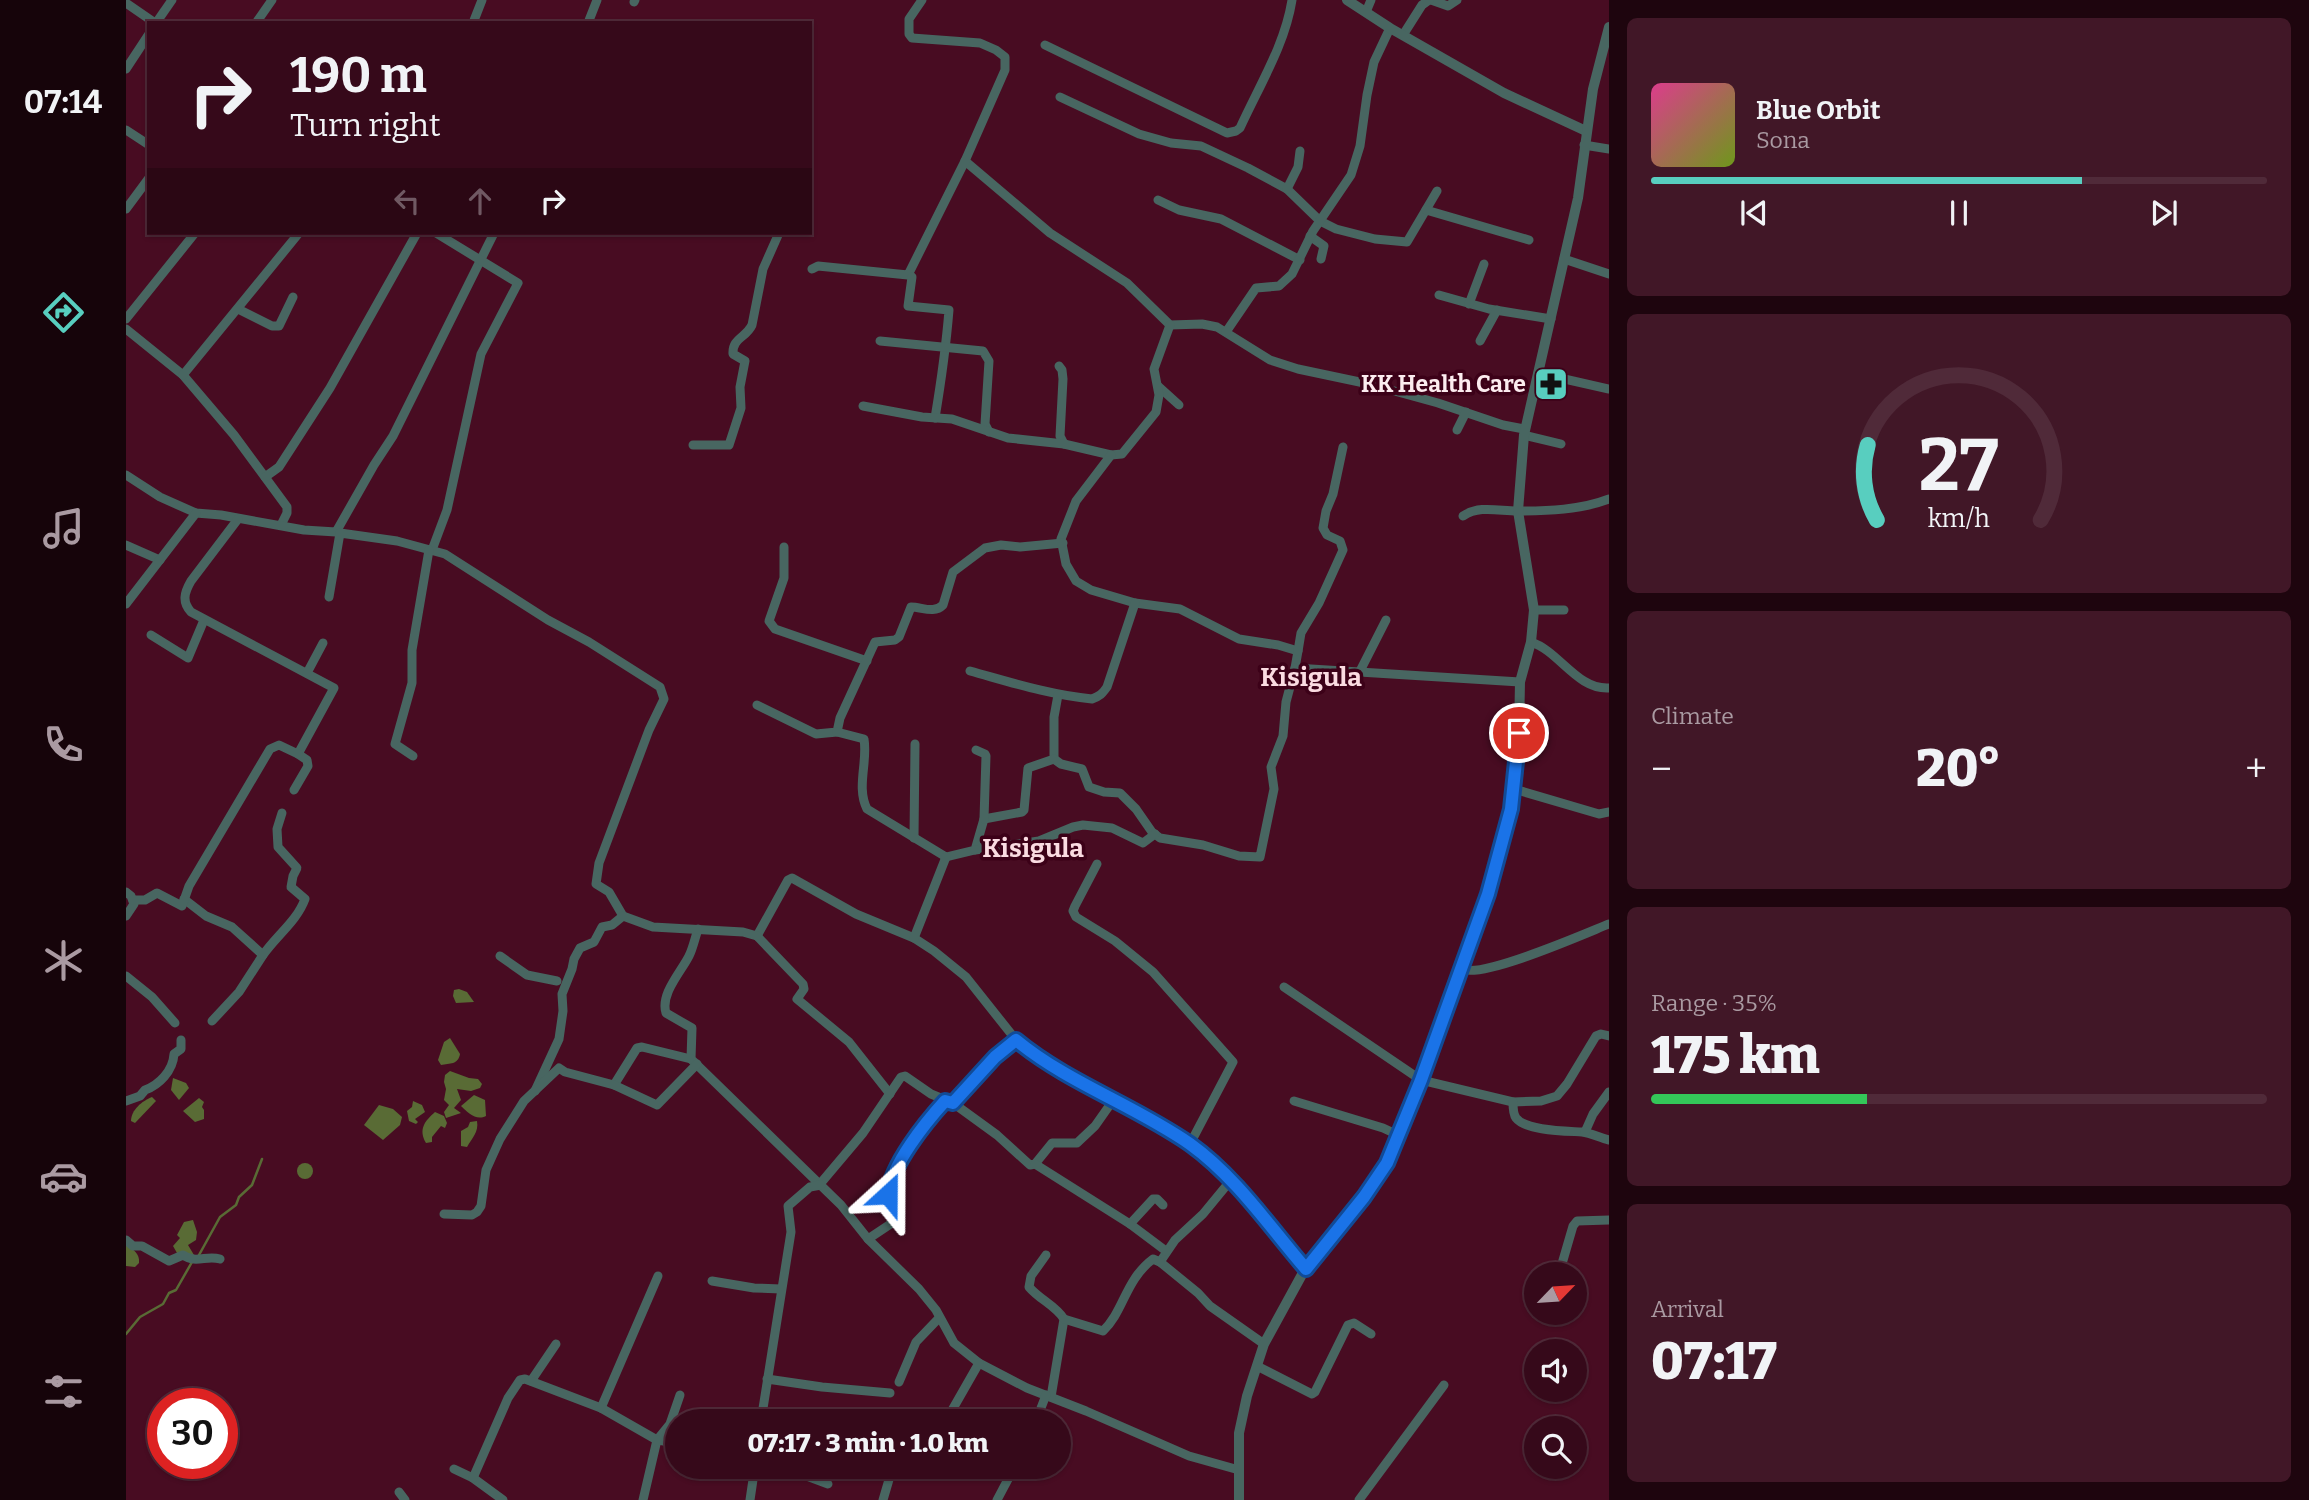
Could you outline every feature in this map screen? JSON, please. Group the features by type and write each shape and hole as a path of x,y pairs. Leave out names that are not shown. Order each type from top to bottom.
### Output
{"street":[{"path":"156,21 172,0"},
{"path":"257,21 272,0"},
{"path":"474,21 482,0"},
{"path":"589,21 597,0"},
{"path":"812,269 818,266 908,275 965,161 1005,70 1005,57 980,43 912,37 909,34 909,19 922,0"},
{"path":"1045,45 1227,133 1240,128 1289,18 1292,0"},
{"path":"1347,0 1390,28 1504,93 1586,131"},
{"path":"1367,12 1371,0"},
{"path":"1403,35 1422,5 1430,0 1448,6 1457,0"},
{"path":"126,4 152,21"},
{"path":"1239,1500 1239,1433 1264,1344 1306,1269 1364,1197 1387,1163 1462,969 1488,894 1511,809 1519,733 1520,682 1531,642 1534,610 1518,511 1524,432 1578,198 1593,89 1609,27"},
{"path":"1226,332 1256,288 1279,286 1292,274 1310,236 1351,175 1356,163 1374,62 1390,28"},
{"path":"126,69 147,37"},
{"path":"1060,97 1139,134 1171,143 1201,146 1287,189 1320,221 1355,235 1403,243 1410,240 1437,191"},
{"path":"126,131 147,144"},
{"path":"1584,145 1609,149"},
{"path":"1287,189 1298,167 1300,151"},
{"path":"965,161 1050,233 1127,283 1170,325 1202,324 1217,327 1270,359 1298,369 1369,384 1466,412 1561,444"},
{"path":"126,209 147,181"},
{"path":"1158,200 1179,210 1221,219 1300,260"},
{"path":"1426,210 1530,240"},
{"path":"126,320 193,235"},
{"path":"183,375 297,235"},
{"path":"265,477 279,467 330,388 416,235"},
{"path":"413,756 395,744 412,684 412,650 431,550 447,510 481,354 518,283 444,235"},
{"path":"126,475 160,497 195,513 304,530 336,532 393,436 493,235"},
{"path":"693,445 729,444 741,408 740,387 745,361 733,354 733,347 736,340 752,325 763,269 778,235"},
{"path":"1310,236 1324,246 1321,258"},
{"path":"1564,259 1609,274"},
{"path":"1469,304 1484,264"},
{"path":"912,277 908,306 949,310 935,418"},
{"path":"1439,295 1497,310 1551,319"},
{"path":"238,309 272,326 279,326 293,297"},
{"path":"1480,341 1497,310"},
{"path":"863,406 952,419 1008,438 1064,444 1111,455 1122,454 1159,405 1154,369 1170,325"},
{"path":"126,329 183,375 234,435 287,507 281,525"},
{"path":"880,341 983,351 989,361 985,424 989,432"},
{"path":"1059,366 1063,379 1060,436 1064,444"},
{"path":"1538,373 1609,389"},
{"path":"1157,385 1179,405"},
{"path":"1457,430 1466,412"},
{"path":"1054,759 1061,764 1082,769 1090,787 1104,792 1120,793 1160,838 1203,845 1239,856 1260,857 1274,789 1270,767 1283,736 1286,702 1301,633 1319,603 1343,550 1340,541 1327,535 1322,528 1333,494 1343,447"},
{"path":"1111,455 1076,501 1061,539 1069,572 1082,586 1135,603 1180,609 1239,639 1298,651"},
{"path":"1463,516 1477,510 1583,508 1609,499"},
{"path":"126,604 195,513"},
{"path":"237,519 185,591 186,606 204,620 334,688 298,754"},
{"path":"329,597 340,533 397,541 431,550 444,554 660,687 664,699 649,730 598,863 596,884 609,891 623,916 653,927 743,932 757,936 803,984 804,989 797,999 849,1042 890,1094"},
{"path":"837,732 844,709 875,642 900,637 911,607 933,610 940,608 953,572 991,545 1020,547 1063,543"},
{"path":"126,545 160,560"},
{"path":"784,548 784,578 769,621 775,629 867,661"},
{"path":"970,671 1058,695 1092,699 1102,695 1135,603"},
{"path":"1534,610 1564,610"},
{"path":"151,635 188,658 204,620"},
{"path":"1359,673 1386,620"},
{"path":"1531,642 1546,648 1592,686 1609,688"},
{"path":"307,673 323,643"},
{"path":"1294,668 1520,682"},
{"path":"1054,759 1054,717 1058,695"},
{"path":"757,705 816,734 837,732 864,739 862,789 867,809 946,856 975,849 1039,841 1083,825 1112,828 1143,843 1154,834"},
{"path":"914,838 915,744"},
{"path":"183,903 189,886 270,749 279,745 307,760 308,766 294,790"},
{"path":"975,849 984,819 986,757 976,751"},
{"path":"984,819 1022,812 1026,805 1028,768 1054,759"},
{"path":"1514,789 1599,814 1609,812"},
{"path":"212,1021 239,992 275,937 300,914 305,898 292,887 297,869 278,847 278,829 282,813"},
{"path":"914,938 946,856"},
{"path":"1097,864 1075,906 1073,911 1076,916 1115,941 1153,972 1233,1062 1190,1144"},
{"path":"757,936 788,880 792,878 856,914 914,938 966,977 1016,1040 1050,1065 1190,1144 1223,1170 1306,1269"},
{"path":"126,892 133,900 133,908 126,916"},
{"path":"133,900 145,900 157,893 183,903 232,927 263,955"},
{"path":"535,1091 559,1039 562,995 574,959 580,948 594,942 602,927 612,925 623,916"},
{"path":"1462,969 1469,972 1513,962 1609,924"},
{"path":"444,1214 472,1215 477,1212 481,1206 486,1170 495,1149 517,1111 559,1068 586,1079 614,1085 657,1105 694,1061 692,1028 666,1013 664,1008 675,977 689,956 698,929"},
{"path":"500,956 527,975 557,982"},
{"path":"126,976 152,997 175,1023"},
{"path":"1284,987 1421,1080 1513,1102 1541,1101 1556,1096 1567,1084 1596,1036 1609,1036"},
{"path":"126,1101 140,1096 165,1077 174,1060 174,1054 181,1049 181,1040"},
{"path":"868,1239 895,1221 888,1194 889,1185 917,1135 995,1057 1016,1040"},
{"path":"614,1085 637,1048 694,1061 841,1205 868,1239 919,1289 954,1343 979,1363 1048,1396 1189,1456 1239,1470"},
{"path":"762,1409 790,1232 789,1206 810,1187 820,1185 863,1133 901,1077 905,1076 949,1102 997,1135 1030,1165 1035,1164 1130,1224 1166,1251"},
{"path":"1585,1132 1593,1114 1609,1092"},
{"path":"1035,1164 1052,1143 1072,1144 1086,1136 1114,1099"},
{"path":"1294,1101 1398,1135"},
{"path":"1513,1102 1517,1120 1523,1124 1560,1132 1585,1132 1609,1140"},
{"path":"1160,1262 1166,1251 1203,1214 1231,1180"},
{"path":"1130,1224 1153,1199 1163,1205"},
{"path":"1562,1262 1573,1226 1577,1221 1609,1220"},
{"path":"126,1240 133,1246 142,1246 169,1261 183,1255 195,1261 220,1259"},
{"path":"1046,1255 1031,1276 1029,1287 1039,1298 1058,1309 1064,1319 1103,1331 1132,1280 1153,1259 1198,1293 1210,1306 1264,1344"},
{"path":"601,1408 658,1276"},
{"path":"712,1281 754,1288 781,1289"},
{"path":"899,1382 916,1342 939,1318"},
{"path":"1042,1409 1048,1396 1064,1319"},
{"path":"1257,1366 1312,1394 1348,1325 1354,1324 1371,1334"},
{"path":"531,1381 556,1345"},
{"path":"953,1409 979,1363"},
{"path":"766,1379 822,1387 890,1392"},
{"path":"472,1478 508,1398 520,1380 531,1381 601,1408 657,1440 665,1441"},
{"path":"1359,1500 1444,1385"},
{"path":"643,1500 657,1440 670,1424 680,1395"},
{"path":"454,1469 503,1500"},
{"path":"750,1500 753,1479"},
{"path":"815,1479 828,1484"},
{"path":"883,1500 889,1479"},
{"path":"997,1500 1008,1479"}],"shaded area":[{"path":"454,990 467,992 474,1002 456,1003"},
{"path":"450,1038 460,1054 459,1058 453,1063 441,1065 438,1060 444,1042"},
{"path":"450,1071 478,1079 482,1084 480,1088 471,1091 457,1089 461,1100 454,1108 461,1113 446,1118 444,1112 449,1105 444,1100 444,1082 445,1075"},
{"path":"173,1078 186,1083 189,1088 179,1100 171,1090"},
{"path":"474,1095 485,1100 486,1116 476,1117 461,1106"},
{"path":"152,1097 156,1101 135,1123 131,1121 138,1106"},
{"path":"199,1098 204,1102 204,1119 195,1122 183,1111"},
{"path":"413,1101 422,1105 425,1112 415,1119 418,1122 416,1124 409,1121 407,1111 412,1107"},
{"path":"379,1105 393,1109 402,1117 400,1125 383,1140 364,1125"},
{"path":"435,1112 444,1116 447,1123 445,1128 441,1126 432,1137 432,1142 426,1143 424,1126"},
{"path":"477,1121 476,1132 467,1147 461,1146 461,1131 468,1127 470,1122"},
{"path":"305,1163 313,1171 305,1179 297,1171"},
{"path":"193,1220 197,1232 196,1240 188,1245 194,1255 177,1253 173,1246 180,1238 177,1235 184,1222"},
{"path":"126,1244 138,1257 139,1263 135,1267 126,1266"}],"waterway":[{"path":"199,1255 220,1217 236,1205 239,1197 252,1185 262,1159"},
{"path":"126,1334 140,1317 163,1304 169,1293 176,1290 192,1262"}],"place":[{"name":"KK Health Care","path":"1551,384"}],"district":[{"name":"Kisigula","path":"1311,677"},
{"name":"Kisigula","path":"1033,848"}],"route":[{"path":"888,1194 889,1185 921,1129 945,1101 953,1103 995,1057 1016,1040 1050,1065 1190,1144 1223,1170 1306,1269 1364,1197 1387,1163 1421,1080 1488,894 1511,809 1519,733"}]}
